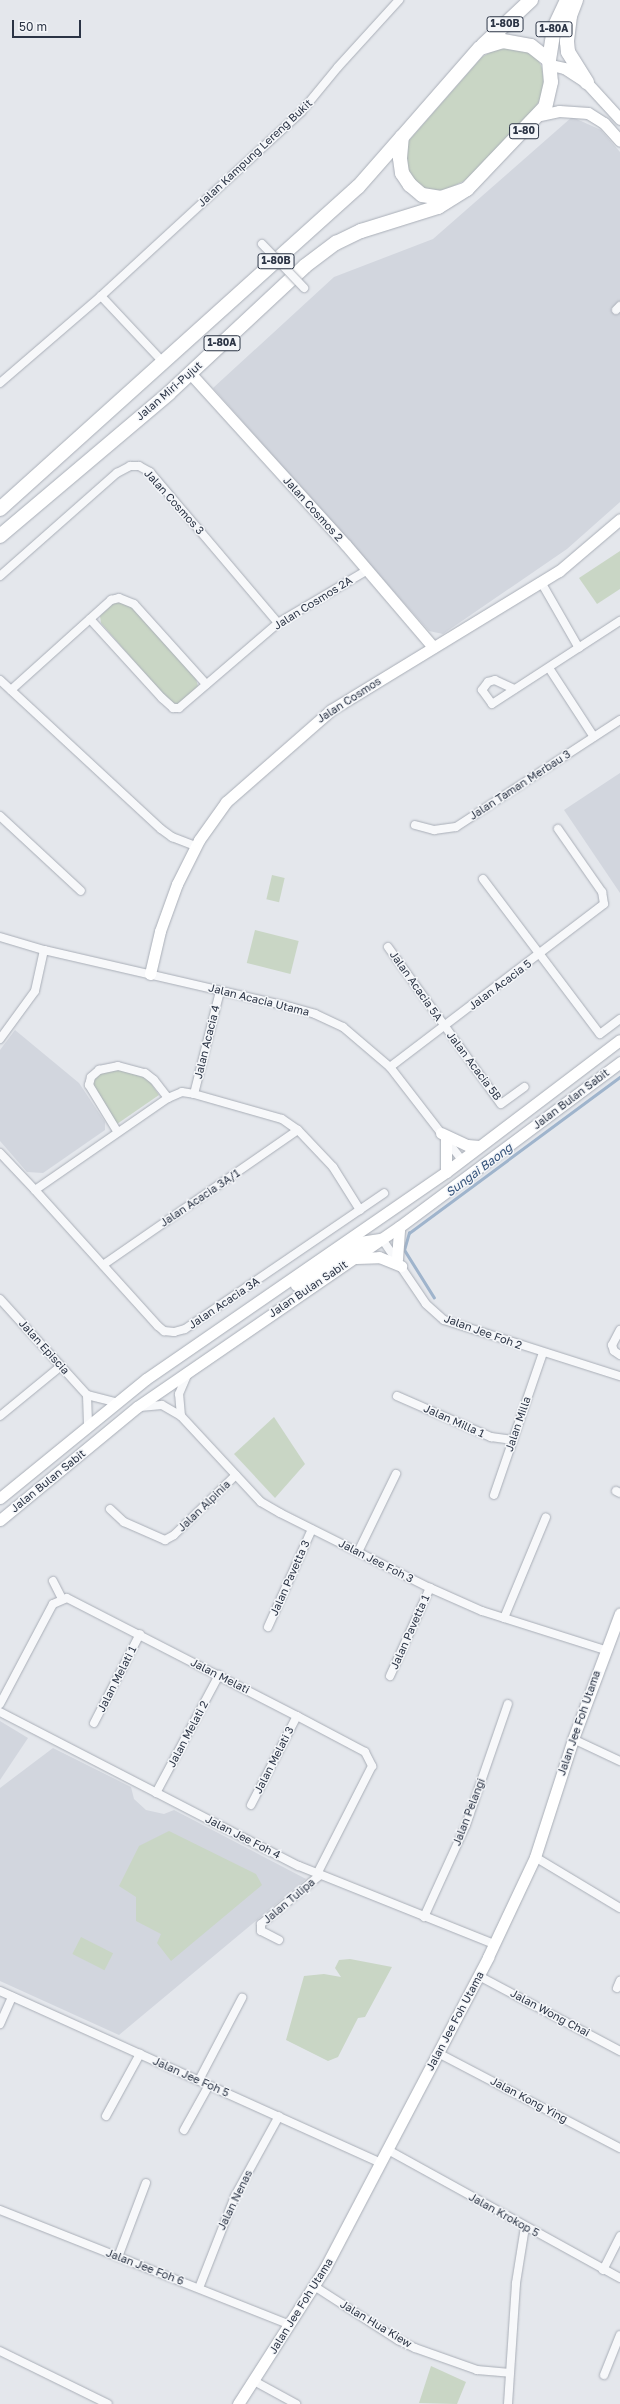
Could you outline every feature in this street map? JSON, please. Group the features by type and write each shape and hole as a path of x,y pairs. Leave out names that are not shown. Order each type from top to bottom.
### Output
{"highway":[{"name":"1-80B","path":"480,48 531,0"},
{"name":"1-80A","path":"550,62 554,28 567,0"},
{"path":"576,0 570,16 567,42 568,52 587,83"},
{"path":"402,137 480,48 494,42 523,43 538,49 550,62"},
{"name":"1-80","path":"402,137 401,169 406,180 416,191 429,197 442,198 467,189 540,115 550,91 550,62"},
{"name":"1-80B","path":"0,509 162,361 358,187 402,137"},
{"name":"Jalan Miri-Pujut","path":"0,536 190,373 305,266 336,243 361,231 438,206 467,189"}],"main road":[{"path":"550,62 564,68 587,83 620,119"},
{"path":"540,115 564,111 588,113 604,123 620,141"},
{"name":"Jalan Cosmos 2","path":"190,373 240,426 433,647"},
{"name":"Jalan Cosmos","path":"150,974 160,931 174,890 195,846 226,802 315,722 572,561 620,519"},
{"name":"Jalan Bulan Sabit","path":"0,1498 88,1424 146,1379 446,1172 620,1040"},
{"path":"462,1160 487,1154 620,1055"},
{"name":"Jalan Bulan Sabit","path":"0,1520 137,1407 399,1227 620,1062"},
{"path":"446,1172 443,1136 467,1145 480,1146"},
{"path":"351,1259 365,1256 379,1257 399,1262 399,1227"},
{"path":"146,1379 164,1374 360,1242 382,1239"},
{"name":"Jalan Jee Foh Utama","path":"238,2404 314,2286 388,2150 479,1976 535,1857 573,1739 620,1613"}],"street":[{"name":"Jalan Kampung Lereng Bukit","path":"0,383 101,296 300,112 398,0"},
{"path":"262,244 304,288"},
{"path":"101,296 153,349 162,361"},
{"name":"Jalan Cosmos 3","path":"0,576 117,473 130,466 139,466 150,472 278,623"},
{"name":"Jalan Cosmos 2A","path":"90,619 173,708 185,706 206,684 278,623 366,571"},
{"path":"540,582 579,648"},
{"path":"11,690 111,600 127,600 206,684"},
{"path":"514,689 549,668 620,621"},
{"path":"549,668 594,737"},
{"path":"0,680 161,829 172,837 195,846"},
{"name":"Jalan Taman Merbau 3","path":"415,825 434,830 456,826 620,720"},
{"path":"0,816 81,891"},
{"name":"Jalan Acacia 5","path":"390,1067 604,904 605,899 558,829"},
{"path":"483,879 600,1034 620,1019"},
{"name":"Jalan Acacia Utama","path":"0,937 44,950 315,1014 343,1027 390,1067 462,1160"},
{"name":"Jalan Acacia 5A","path":"388,947 444,1026"},
{"path":"0,1039 35,991 44,950"},
{"name":"Jalan Acacia 4","path":"194,1094 220,991"},
{"name":"Jalan Acacia 5B","path":"444,1026 501,1104 524,1087"},
{"path":"117,1131 88,1085 91,1077 99,1070 118,1066 145,1073 154,1080 168,1098"},
{"path":"35,1190 117,1131 168,1098 182,1092 282,1119 298,1130 333,1166 360,1210"},
{"name":"Jalan Acacia 3A/1","path":"102,1265 298,1130"},
{"name":"Jalan Acacia 3A","path":"0,1153 164,1331 174,1332 185,1329 384,1193"},
{"name":"Jalan Jee Foh 2","path":"382,1239 426,1304 444,1320 543,1353 620,1376"},
{"name":"Jalan Episcia","path":"0,1299 87,1395"},
{"path":"620,1330 612,1345 614,1351 620,1355"},
{"name":"Jalan Milla","path":"494,1495 543,1353"},
{"path":"0,1416 61,1366"},
{"path":"181,1416 179,1404 180,1385 192,1369"},
{"path":"88,1424 87,1395 116,1402"},
{"name":"Jalan Milla 1","path":"397,1396 491,1437 513,1440"},
{"name":"Jalan Jee Foh 3","path":"137,1407 150,1404 162,1406 181,1416 268,1507 430,1588 504,1618 605,1650"},
{"path":"358,1552 396,1474"},
{"name":"Jalan Alpinia","path":"110,1509 124,1522 165,1540 174,1535 236,1475"},
{"path":"504,1618 546,1517"},
{"name":"Jalan Pavetta 3","path":"268,1627 312,1529"},
{"path":"0,1704 53,1604 62,1599 53,1581"},
{"name":"Jalan Pavetta 1","path":"390,1676 430,1588"},
{"name":"Jalan Melati","path":"62,1599 72,1599 365,1752 372,1766 318,1874"},
{"name":"Jalan Melati 1","path":"94,1723 140,1634"},
{"name":"Jalan Melati 2","path":"156,1792 219,1675"},
{"name":"Jalan Pelangi","path":"424,1917 466,1825 508,1704"},
{"name":"Jalan Jee Foh 4","path":"0,1712 318,1874 494,1944"},
{"name":"Jalan Melati 3","path":"251,1804 297,1716"},
{"path":"573,1739 620,1761"},
{"path":"535,1857 620,1908"},
{"name":"Jalan Tulipa","path":"279,1940 261,1931 261,1924 318,1874"},
{"name":"Jalan Wong Chai","path":"479,1976 620,2051"},
{"name":"Jalan Jee Foh 5","path":"0,1992 381,2163"},
{"path":"0,2024 12,1997"},
{"path":"199,2080 242,1998"},
{"name":"Jalan Kong Ying","path":"438,2053 620,2148"},
{"path":"106,2116 140,2054"},
{"path":"184,2130 209,2085"},
{"name":"Jalan Nenas","path":"199,2288 235,2196 279,2116"},
{"name":"Jalan Krokop 5","path":"388,2150 525,2227 620,2278"},
{"path":"118,2257 146,2183"},
{"name":"Jalan Jee Foh 6","path":"0,2210 290,2325"},
{"path":"508,2404 516,2283 525,2227"},
{"path":"603,2270 620,2236"},
{"name":"Jalan Hua Kiew","path":"314,2286 398,2340 415,2348 478,2370 510,2373"},
{"path":"604,2375 620,2335"},
{"path":"0,2351 108,2404"},
{"path":"254,2381 296,2404"}],"shaded area":[{"path":"572,117 601,130 620,152 620,502 567,549 443,634 429,631 213,388 334,277 433,239"},
{"path":"620,773 620,893 564,810"},
{"path":"15,1030 79,1083 105,1122 105,1130 43,1173 27,1172 0,1141 0,1050"},
{"path":"0,1721 28,1738 0,1780"},
{"path":"53,1748 131,1787 134,1799 146,1810 164,1814 174,1810 306,1879 119,2035 0,1981 0,1788"}],"green space":[{"path":"502,45 529,51 538,59 542,68 545,90 540,100 533,111 478,169 464,181 441,192 424,191 408,176 405,145 482,57"},
{"path":"620,551 620,589 597,604 579,578"},
{"path":"115,602 124,602 132,607 196,679 198,686 195,693 180,705 170,702 165,697 101,623 100,616"},
{"path":"272,875 285,878 279,902 266,899"},
{"path":"255,930 299,941 290,974 247,963"},
{"path":"117,1068 148,1079 159,1095 117,1124 91,1081 105,1071"},
{"path":"274,1417 305,1464 275,1498 234,1454"},
{"path":"169,1831 256,1874 262,1885 171,1961 157,1943 161,1934 136,1921 136,1897 119,1886 139,1846"},
{"path":"81,1937 113,1953 104,1970 72,1954"},
{"path":"350,1959 392,1967 365,2017 358,2018 338,2057 328,2061 286,2040 304,1976 324,1974 341,1977 335,1968 339,1960"},
{"path":"431,2366 466,2382 457,2404 419,2403"}],"waterway":[{"name":"Sungai Baong","path":"434,1298 404,1250 409,1233 620,1077"}]}
